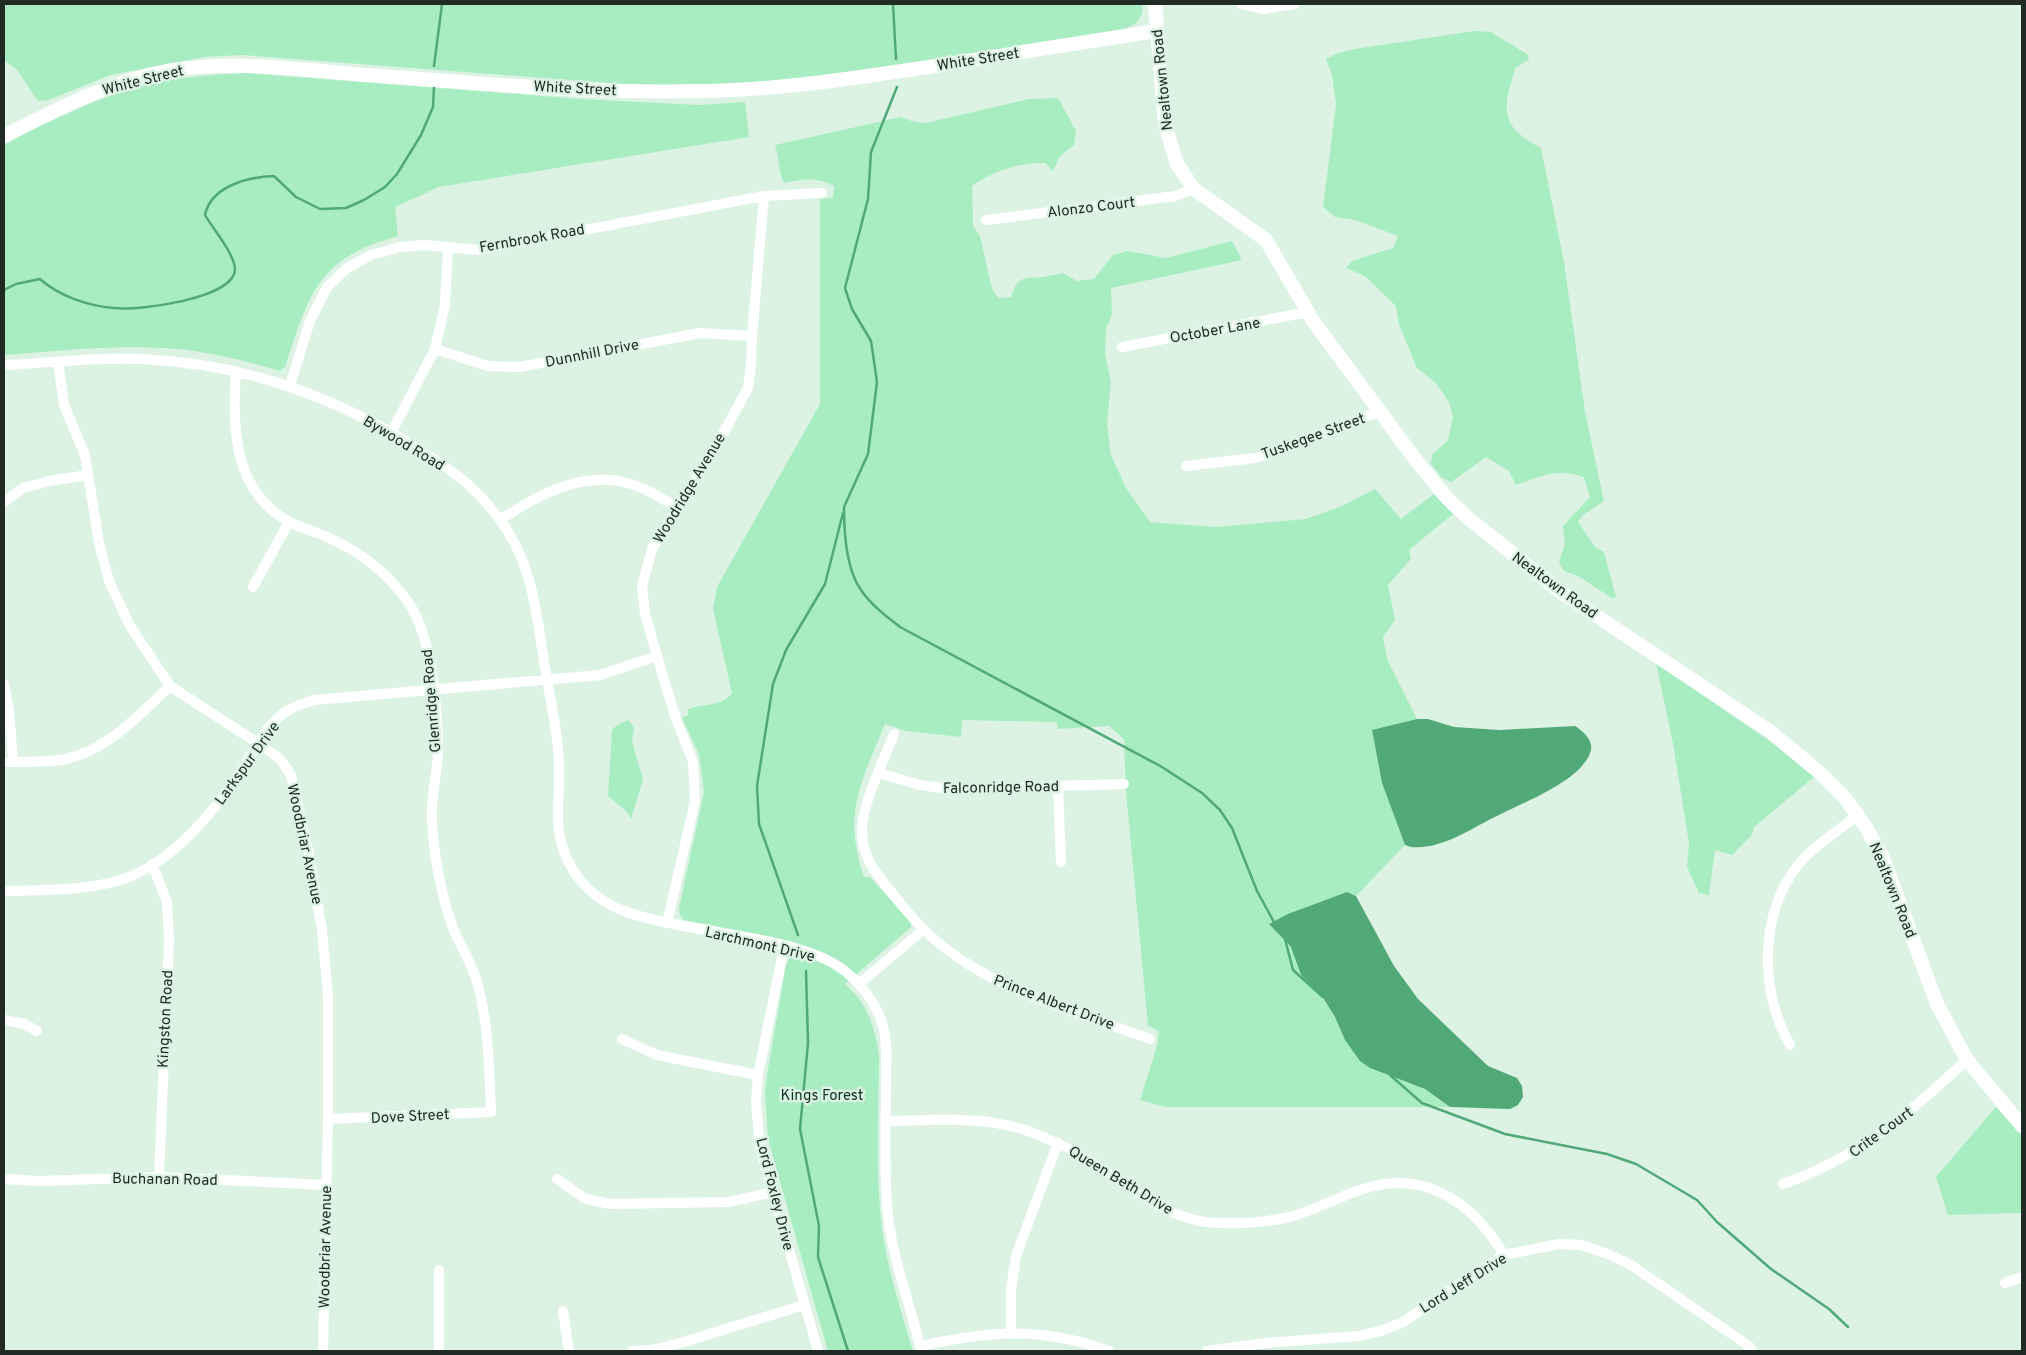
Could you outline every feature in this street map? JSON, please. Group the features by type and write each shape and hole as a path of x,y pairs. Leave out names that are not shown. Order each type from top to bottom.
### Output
{"street":[{"name":"Nealtown Road","path":"1155,4 1162,108 1168,139 1177,164 1194,189 1266,240 1308,312 1430,479 1468,518 1562,592 1771,732 1819,772 1858,815 1883,858 1937,1004 1966,1060 2022,1126"},
{"path":"1241,4 1264,9 1294,4"},
{"name":"White Street","path":"4,136 93,92 172,70 246,65 442,80 644,92 703,92 764,89 886,74 1157,31"},
{"name":"Alonzo Court","path":"986,220 1175,196 1194,189"},
{"name":"Fernbrook Road","path":"290,385 310,321 327,287 347,268 371,255 400,247 424,245 478,250 764,196 822,193"},
{"name":"Woodridge Avenue","path":"667,923 695,801 696,788 693,762 675,716 645,614 642,586 652,548 719,441 748,388 764,196"},
{"path":"391,433 435,349 445,305 448,247"},
{"name":"October Lane","path":"1122,347 1308,312"},
{"name":"Dunnhill Drive","path":"435,349 488,366 519,367 700,333 752,336"},
{"name":"Bywood Road","path":"4,365 138,359 236,371 290,385 314,394 391,433 426,453 474,488 500,520 516,546 529,578 556,731 560,768 558,803"},
{"name":"Woodbriar Avenue","path":"58,362 64,405 85,455 100,543 109,581 130,626 170,686 260,744 280,759 291,775 316,894 322,930 328,995 328,1119 323,1351"},
{"name":"Glenridge Road","path":"236,371 234,410 242,466 250,485 262,501 289,522 329,538 365,558 390,577 410,604 422,627 428,651 433,688 438,753 432,820 444,897 453,928 476,979 484,1009 491,1112"},
{"name":"Tuskegee Street","path":"1186,466 1255,458 1284,449 1380,411"},
{"path":"4,502 23,488 49,481 88,475"},
{"path":"500,520 546,492 577,482 622,482 643,488 678,508"},
{"path":"252,586 289,522"},
{"name":"Larkspur Drive","path":"4,891 68,889 118,880 152,864 184,842 220,802 272,724 288,710 314,700 433,688 600,675 657,656"},
{"path":"4,684 9,710 8,762 65,759 98,748 122,730 170,686"},
{"name":"Prince Albert Drive","path":"894,734 865,812 862,828 864,846 869,865 923,930 962,960 993,980 1039,999 1150,1039"},
{"name":"Falconridge Road","path":"879,773 904,781 943,789 1124,784"},
{"path":"1058,786 1061,862"},
{"name":"Larchmont Drive","path":"558,803 557,822 563,848 575,873 597,897 620,912 644,920 784,947 828,960 859,984 883,1026 886,1055 887,1201 890,1228 920,1348"},
{"path":"1790,1045 1782,1031 1772,996 1768,962 1773,913 1787,884 1804,859 1858,815"},
{"name":"Kingston Road","path":"152,864 167,902 169,940 158,1177"},
{"path":"859,984 923,930"},
{"name":"Lord Foxley Drive","path":"784,947 758,1075 756,1102 760,1147 818,1351"},
{"path":"4,1020 24,1024 37,1031"},
{"path":"622,1039 657,1056 758,1075"},
{"name":"Crite Court","path":"1783,1184 1842,1159 1874,1139 1909,1112 1966,1060"},
{"name":"Dove Street","path":"328,1119 491,1112"},
{"name":"Queen Beth Drive","path":"886,1120 982,1122 1034,1133 1077,1153 1158,1205 1182,1216 1215,1223 1287,1218 1362,1189 1392,1183 1413,1184 1451,1196 1466,1207 1492,1235 1504,1255"},
{"path":"1011,1332 1011,1290 1016,1256 1058,1143"},
{"name":"Buchanan Road","path":"4,1179 39,1181 158,1177 327,1185"},
{"path":"557,1179 586,1199 611,1204 729,1202 773,1192"},
{"name":"Lord Jeff Drive","path":"1207,1351 1297,1346 1381,1331 1403,1322 1504,1255 1559,1244 1581,1245 1608,1254 1631,1265 1749,1346 1752,1351"},
{"path":"439,1270 439,1351"},
{"path":"2005,1283 2022,1277"},
{"path":"632,1351 651,1350 677,1344 804,1305"},
{"path":"564,1311 569,1351"},
{"path":"920,1348 956,1338 1011,1332 1078,1340 1108,1351"}],"green space":[{"path":"4,4 1142,4 1142,12 1140,18 1131,26 1112,32 781,84 661,87 242,55 205,57 110,75 49,100 38,101 17,70 4,60"},
{"path":"1474,31 1491,32 1528,55 1529,60 1516,67 1511,82 1507,106 1508,115 1511,124 1517,132 1541,148 1564,262 1585,412 1604,501 1582,516 1578,522 1595,547 1604,552 1616,597 1612,598 1578,576 1564,571 1559,562 1565,544 1563,526 1590,497 1584,477 1574,474 1557,473 1516,485 1509,471 1486,457 1451,482 1442,478 1431,464 1432,455 1448,440 1453,417 1449,402 1436,383 1417,368 1399,324 1396,306 1365,276 1346,268 1352,261 1393,248 1398,236 1355,220 1335,217 1323,207 1336,104 1332,75 1326,59 1338,53 1355,49"},
{"path":"245,73 582,99 698,105 745,102 749,137 439,187 395,207 398,236 371,245 350,255 333,268 320,282 301,319 285,367 280,371 222,356 164,348 104,348 4,355 4,145 73,111 127,90 170,80"},
{"name":"Kings Forest","path":"1058,98 1076,131 1074,145 1060,156 1053,171 1045,163 1026,164 1007,168 980,180 972,186 973,226 980,236 992,289 998,298 1011,297 1016,284 1027,278 1063,273 1077,281 1094,279 1113,255 1127,251 1166,258 1232,241 1242,260 1111,288 1112,315 1106,328 1105,354 1111,382 1107,424 1111,455 1126,488 1150,522 1215,527 1306,519 1342,506 1375,489 1401,519 1434,494 1453,514 1409,550 1411,559 1388,585 1395,620 1383,637 1387,659 1417,719 1372,731 1382,783 1405,845 1356,896 1347,892 1269,924 1291,947 1301,975 1322,996 1335,1017 1345,1040 1370,1068 1425,1089 1450,1107 1166,1107 1140,1100 1157,1046 1159,1031 1148,1026 1126,792 1124,739 1109,726 1058,729 1057,722 962,720 961,737 906,731 885,724 868,764 857,799 855,834 864,877 870,877 911,923 911,927 845,984 859,999 869,1016 879,1054 878,1164 882,1229 891,1276 913,1351 828,1351 768,1139 765,1093 767,1075 786,965 794,942 684,920 680,915 679,908 704,792 699,754 682,718 689,715 687,710 722,701 732,693 713,609 717,587 820,404 820,199 833,198 834,186 821,181 809,180 784,183 775,145 901,117 911,121 926,123 1029,99"},
{"path":"1656,663 1771,742 1814,777 1754,827 1752,835 1732,855 1715,850 1709,895 1699,893 1687,867 1689,843 1673,744"},
{"path":"628,720 634,727 632,742 643,779 631,819 627,812 608,796 612,730 617,725"},
{"path":"1996,1107 2022,1135 2022,1213 1948,1215 1936,1177"}],"shaded area":[{"path":"1417,719 1428,719 1454,727 1500,730 1575,726 1589,739 1591,750 1586,761 1578,770 1553,788 1447,841 1423,847 1411,847 1405,845 1382,783 1372,730"},
{"path":"1347,892 1356,896 1394,966 1418,999 1488,1066 1517,1078 1522,1086 1523,1097 1518,1105 1510,1109 1450,1107 1425,1089 1370,1068 1360,1061 1345,1040 1335,1017 1322,996 1301,975 1291,947 1269,924 1288,914"}],"waterway":[{"path":"434,66 442,4"},
{"path":"893,4 896,59"},
{"path":"4,290 16,284 40,279 74,299 104,307 126,308 183,301 219,288 231,279 235,269 231,256 205,215 215,197 223,190 242,181 274,176 296,197 320,209 346,208 364,200 385,187 397,174 421,135 433,107 434,87"},
{"path":"844,507 868,454 877,382 871,341 852,309 845,288 868,199 871,152 897,87"},
{"path":"844,508 845,539 852,572 861,590 874,605 900,627 1162,767 1202,793 1220,810 1232,828 1257,891 1275,924"},
{"path":"798,935 759,824 757,786 773,684 786,650 825,584 843,513"},
{"path":"1285,939 1293,970 1323,997"},
{"path":"806,971 808,1043 800,1129 819,1226 818,1257 848,1351"},
{"path":"1390,1075 1422,1103 1505,1134 1607,1154 1636,1164 1697,1200 1717,1222 1771,1269 1829,1309 1848,1327"}]}
